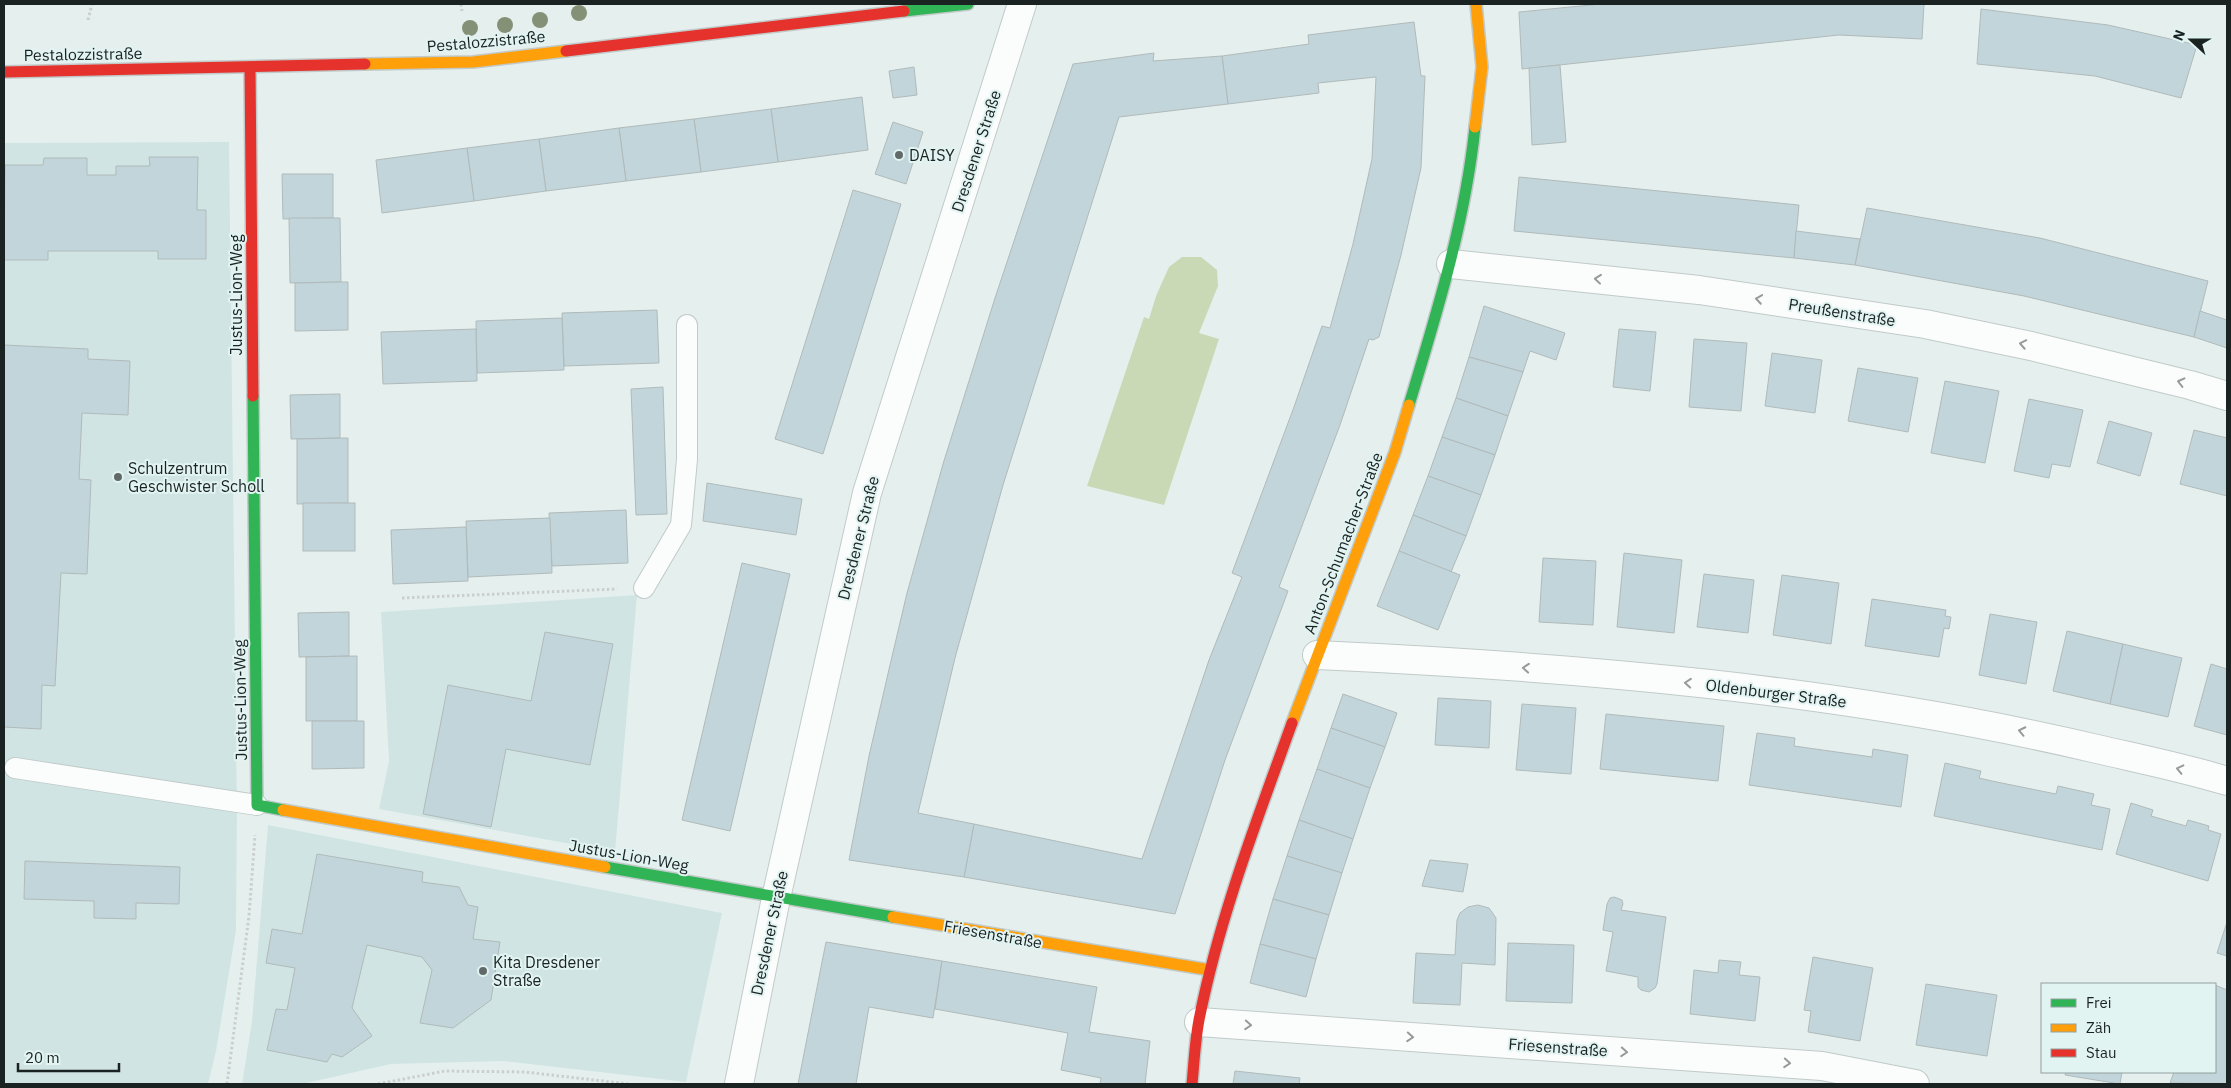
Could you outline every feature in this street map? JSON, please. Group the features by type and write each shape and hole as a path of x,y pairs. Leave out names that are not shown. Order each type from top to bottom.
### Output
{"street":[{"name":"Pestalozzistraße","path":"4,72 473,62 968,4"},
{"name":"Dresdener Straße","path":"739,1084 776,898 867,493 1022,4"},
{"name":"Anton-Schumacher-Straße","path":"1192,1084 1199,1022 1210,970 1240,867 1317,655 1395,452 1451,264 1471,166 1482,67 1476,4"},
{"name":"Justus-Lion-Weg","path":"250,67 257,805 776,898"},
{"name":"Preußenstraße","path":"1451,264 1700,290 1925,324 2031,346 2190,385 2227,396"},
{"name":"Oldenburger Straße","path":"1317,655 1480,663 1723,686 1873,706 2018,730 2227,781"},
{"name":"Friesenstraße","path":"776,898 1210,970"},
{"name":"Friesenstraße","path":"1199,1022 1822,1066 1915,1084"}],"lane":[{"path":"644,588 681,525 687,459 687,325"},
{"path":"15,768 257,805"}],"path":[{"path":"88,20 92,4"},
{"path":"461,4 462,11"},
{"path":"402,598 644,588"},
{"path":"227,1084 249,916 257,805"},
{"path":"381,1084 445,1071 525,1072 629,1084"}],"shaded area":[{"name":"Schulzentrum Geschwister Scholl","path":"229,142 237,812 236,930 216,1051 208,1084 4,1084 4,143"},
{"path":"637,595 615,852 379,809 389,761 381,612"},
{"name":"Kita Dresdener Straße","path":"268,825 722,913 686,1082 504,1061 391,1064 302,1084 242,1084 252,1021"}],"green space":[{"path":"1182,257 1201,257 1217,270 1218,286 1199,333 1219,339 1164,505 1087,486 1144,317 1149,319 1156,296 1169,267"}],"building":[{"path":"1601,4 1924,4 1922,39 1839,35 1522,69 1519,12"},
{"path":"1981,9 2108,25 2197,45 2181,98 2095,76 1977,64"},
{"path":"1414,22 1421,76 1425,76 1421,168 1401,255 1379,337 1373,340 1369,339 1340,425 1279,587 1288,591 1225,760 1175,914 964,877 974,824 1142,859 1209,660 1242,577 1232,573 1322,326 1330,328 1353,244 1372,159 1376,77 1318,83 1319,93 1228,104 1222,56 1309,44 1308,35"},
{"path":"1154,53 1153,61 1222,56 1228,104 1119,117 1003,485 955,658 918,813 974,824 964,877 849,860 869,756 907,593 943,464 995,298 1073,64"},
{"path":"1560,65 1566,142 1532,145 1529,68"},
{"path":"914,67 917,95 893,98 889,71"},
{"path":"862,97 868,150 778,162 771,109"},
{"path":"771,109 778,162 701,172 694,119"},
{"path":"694,119 701,172 626,181 619,128"},
{"path":"893,122 923,132 906,184 875,174"},
{"path":"619,128 626,181 546,191 539,139"},
{"path":"539,139 546,191 474,201 467,148"},
{"path":"467,148 474,201 382,213 376,160"},
{"path":"149,157 198,157 197,210 206,210 206,259 158,259 158,251 48,251 48,260 4,260 5,165 43,165 44,158 87,158 87,175 116,175 116,166 150,166"},
{"path":"282,174 333,174 333,218 283,219"},
{"path":"1519,177 1799,205 1794,258 1514,231"},
{"path":"853,190 901,204 823,454 775,439"},
{"path":"1867,208 2040,238 2208,281 2194,337 2024,296 1855,265"},
{"path":"289,218 340,218 341,282 290,283"},
{"path":"1796,231 1860,239 1855,265 1794,258"},
{"path":"348,282 348,330 295,331 295,283"},
{"path":"1484,306 1565,333 1556,360 1530,351 1523,372 1469,357"},
{"path":"657,310 659,363 564,366 562,313"},
{"path":"2200,311 2227,320 2227,348 2194,337"},
{"path":"562,318 564,370 477,373 476,321"},
{"path":"476,329 477,381 383,384 381,332"},
{"path":"1619,329 1656,332 1650,391 1613,387"},
{"path":"1694,339 1747,343 1741,411 1689,407"},
{"path":"4,345 88,349 88,359 130,361 128,415 82,413 79,479 91,480 87,574 61,573 55,686 42,685 41,729 4,727"},
{"path":"1772,353 1822,360 1815,413 1765,406"},
{"path":"1469,357 1523,372 1508,416 1456,398"},
{"path":"1858,368 1918,378 1908,432 1848,421"},
{"path":"1945,381 1999,391 1985,463 1931,453"},
{"path":"663,387 667,514 636,515 631,389"},
{"path":"340,394 340,438 291,439 290,395"},
{"path":"1456,398 1508,416 1495,455 1442,437"},
{"path":"2029,399 2083,410 2070,467 2052,464 2049,478 2014,471"},
{"path":"2109,421 2152,433 2140,476 2097,463"},
{"path":"2194,430 2227,438 2227,496 2180,484"},
{"path":"1442,437 1495,455 1481,495 1428,476"},
{"path":"348,438 348,503 297,504 297,439"},
{"path":"1428,476 1481,495 1466,536 1413,515"},
{"path":"707,483 802,499 796,535 703,521"},
{"path":"303,503 355,503 355,551 303,551"},
{"path":"626,510 628,563 552,566 549,513"},
{"path":"1413,515 1466,536 1451,572 1399,551"},
{"path":"550,518 552,573 468,577 466,521"},
{"path":"466,527 468,581 393,584 391,530"},
{"path":"1399,551 1460,575 1438,630 1377,606"},
{"path":"1624,553 1682,560 1674,633 1617,627"},
{"path":"1543,558 1596,561 1593,625 1539,622"},
{"path":"742,563 790,574 730,831 682,820"},
{"path":"1704,574 1754,580 1748,633 1697,627"},
{"path":"1782,575 1839,583 1831,644 1773,635"},
{"path":"1872,599 1946,610 1945,616 1951,617 1949,629 1944,628 1939,657 1865,646"},
{"path":"349,612 349,656 299,657 298,613"},
{"path":"1990,614 2037,622 2026,684 1979,675"},
{"path":"2067,631 2123,644 2110,704 2053,691"},
{"path":"545,632 613,644 590,765 506,749 491,827 423,814 448,685 531,701"},
{"path":"2123,644 2182,658 2168,717 2110,704"},
{"path":"357,656 357,721 306,721 306,657"},
{"path":"2211,664 2227,669 2227,735 2194,726"},
{"path":"1343,694 1397,713 1385,747 1331,728"},
{"path":"1438,698 1491,701 1489,748 1435,745"},
{"path":"1522,704 1576,708 1571,774 1516,770"},
{"path":"1606,714 1724,726 1718,781 1600,769"},
{"path":"312,721 364,721 364,768 312,769"},
{"path":"1331,728 1385,747 1370,788 1317,769"},
{"path":"1757,733 1795,738 1794,746 1872,757 1873,749 1908,755 1901,807 1749,785"},
{"path":"1945,763 1981,771 1979,778 1992,781 2056,794 2058,786 2094,794 2091,805 2110,809 2102,850 1934,816"},
{"path":"1317,769 1370,788 1353,839 1299,820"},
{"path":"2131,803 2153,810 2151,816 2186,826 2188,820 2209,826 2208,830 2221,834 2208,881 2116,854"},
{"path":"1299,820 1353,839 1342,873 1287,856"},
{"path":"317,854 423,872 422,882 459,887 468,905 478,907 473,939 500,942 491,1000 453,1028 420,1023 432,970 422,957 367,945 352,1008 372,1036 342,1057 332,1054 327,1062 267,1050 276,1009 287,1010 295,968 266,963 272,929 302,934"},
{"path":"1287,856 1342,873 1329,915 1273,899"},
{"path":"1430,860 1468,864 1463,892 1422,886"},
{"path":"25,861 180,867 179,904 136,903 136,919 94,918 94,901 24,899"},
{"path":"1614,897 1622,900 1621,910 1666,917 1657,984 1649,992 1638,987 1638,977 1606,971 1613,932 1603,930 1607,904 1610,898"},
{"path":"1273,899 1329,915 1316,959 1260,944"},
{"path":"1478,905 1489,908 1496,918 1495,965 1462,963 1460,1005 1413,1003 1416,953 1455,955 1457,920 1460,913 1468,907"},
{"path":"2227,922 2227,956 2217,953"},
{"path":"826,942 942,961 933,1018 869,1007 856,1084 798,1084"},
{"path":"1508,943 1574,945 1572,1003 1506,1001"},
{"path":"1260,944 1316,959 1306,997 1250,983"},
{"path":"1813,957 1873,968 1860,1041 1808,1032 1811,1011 1804,1010"},
{"path":"1719,960 1741,962 1739,975 1760,977 1755,1021 1690,1014 1694,970 1718,973"},
{"path":"942,961 1097,987 1089,1032 1150,1041 1145,1084 1100,1084 1101,1078 1061,1070 1068,1033 935,1009"},
{"path":"1926,984 1997,995 1987,1056 1916,1045"},
{"path":"2216,985 2227,990 2227,1084 2170,1083 2174,1073 2216,1073"},
{"path":"1235,1071 1300,1078 1299,1084 1233,1084"},
{"path":"2066,1073 2122,1073 2120,1084 2065,1075"}],"traffic: fast":[{"path":"904,11 968,4"},
{"path":"1409,405 1449,267 1464,198 1475,127"},
{"path":"253,396 257,805 283,810"},
{"path":"605,867 893,917"}],"traffic: slow":[{"path":"1475,127 1482,67 1476,4"},
{"path":"365,64 473,62 566,51"},
{"path":"1292,723 1395,452 1409,405"},
{"path":"283,810 605,867"},
{"path":"893,917 1210,970"}],"traffic: jam":[{"path":"566,51 904,11"},
{"path":"4,72 365,64"},
{"path":"250,67 253,396"},
{"path":"1192,1084 1199,1020 1217,944 1240,870 1292,723"}],"place":[{"name":"DAISY","path":"899,155"},
{"name":"Schulzentrum Geschwister Scholl","path":"118,477"},
{"name":"Kita Dresdener Straße","path":"483,971"}]}
